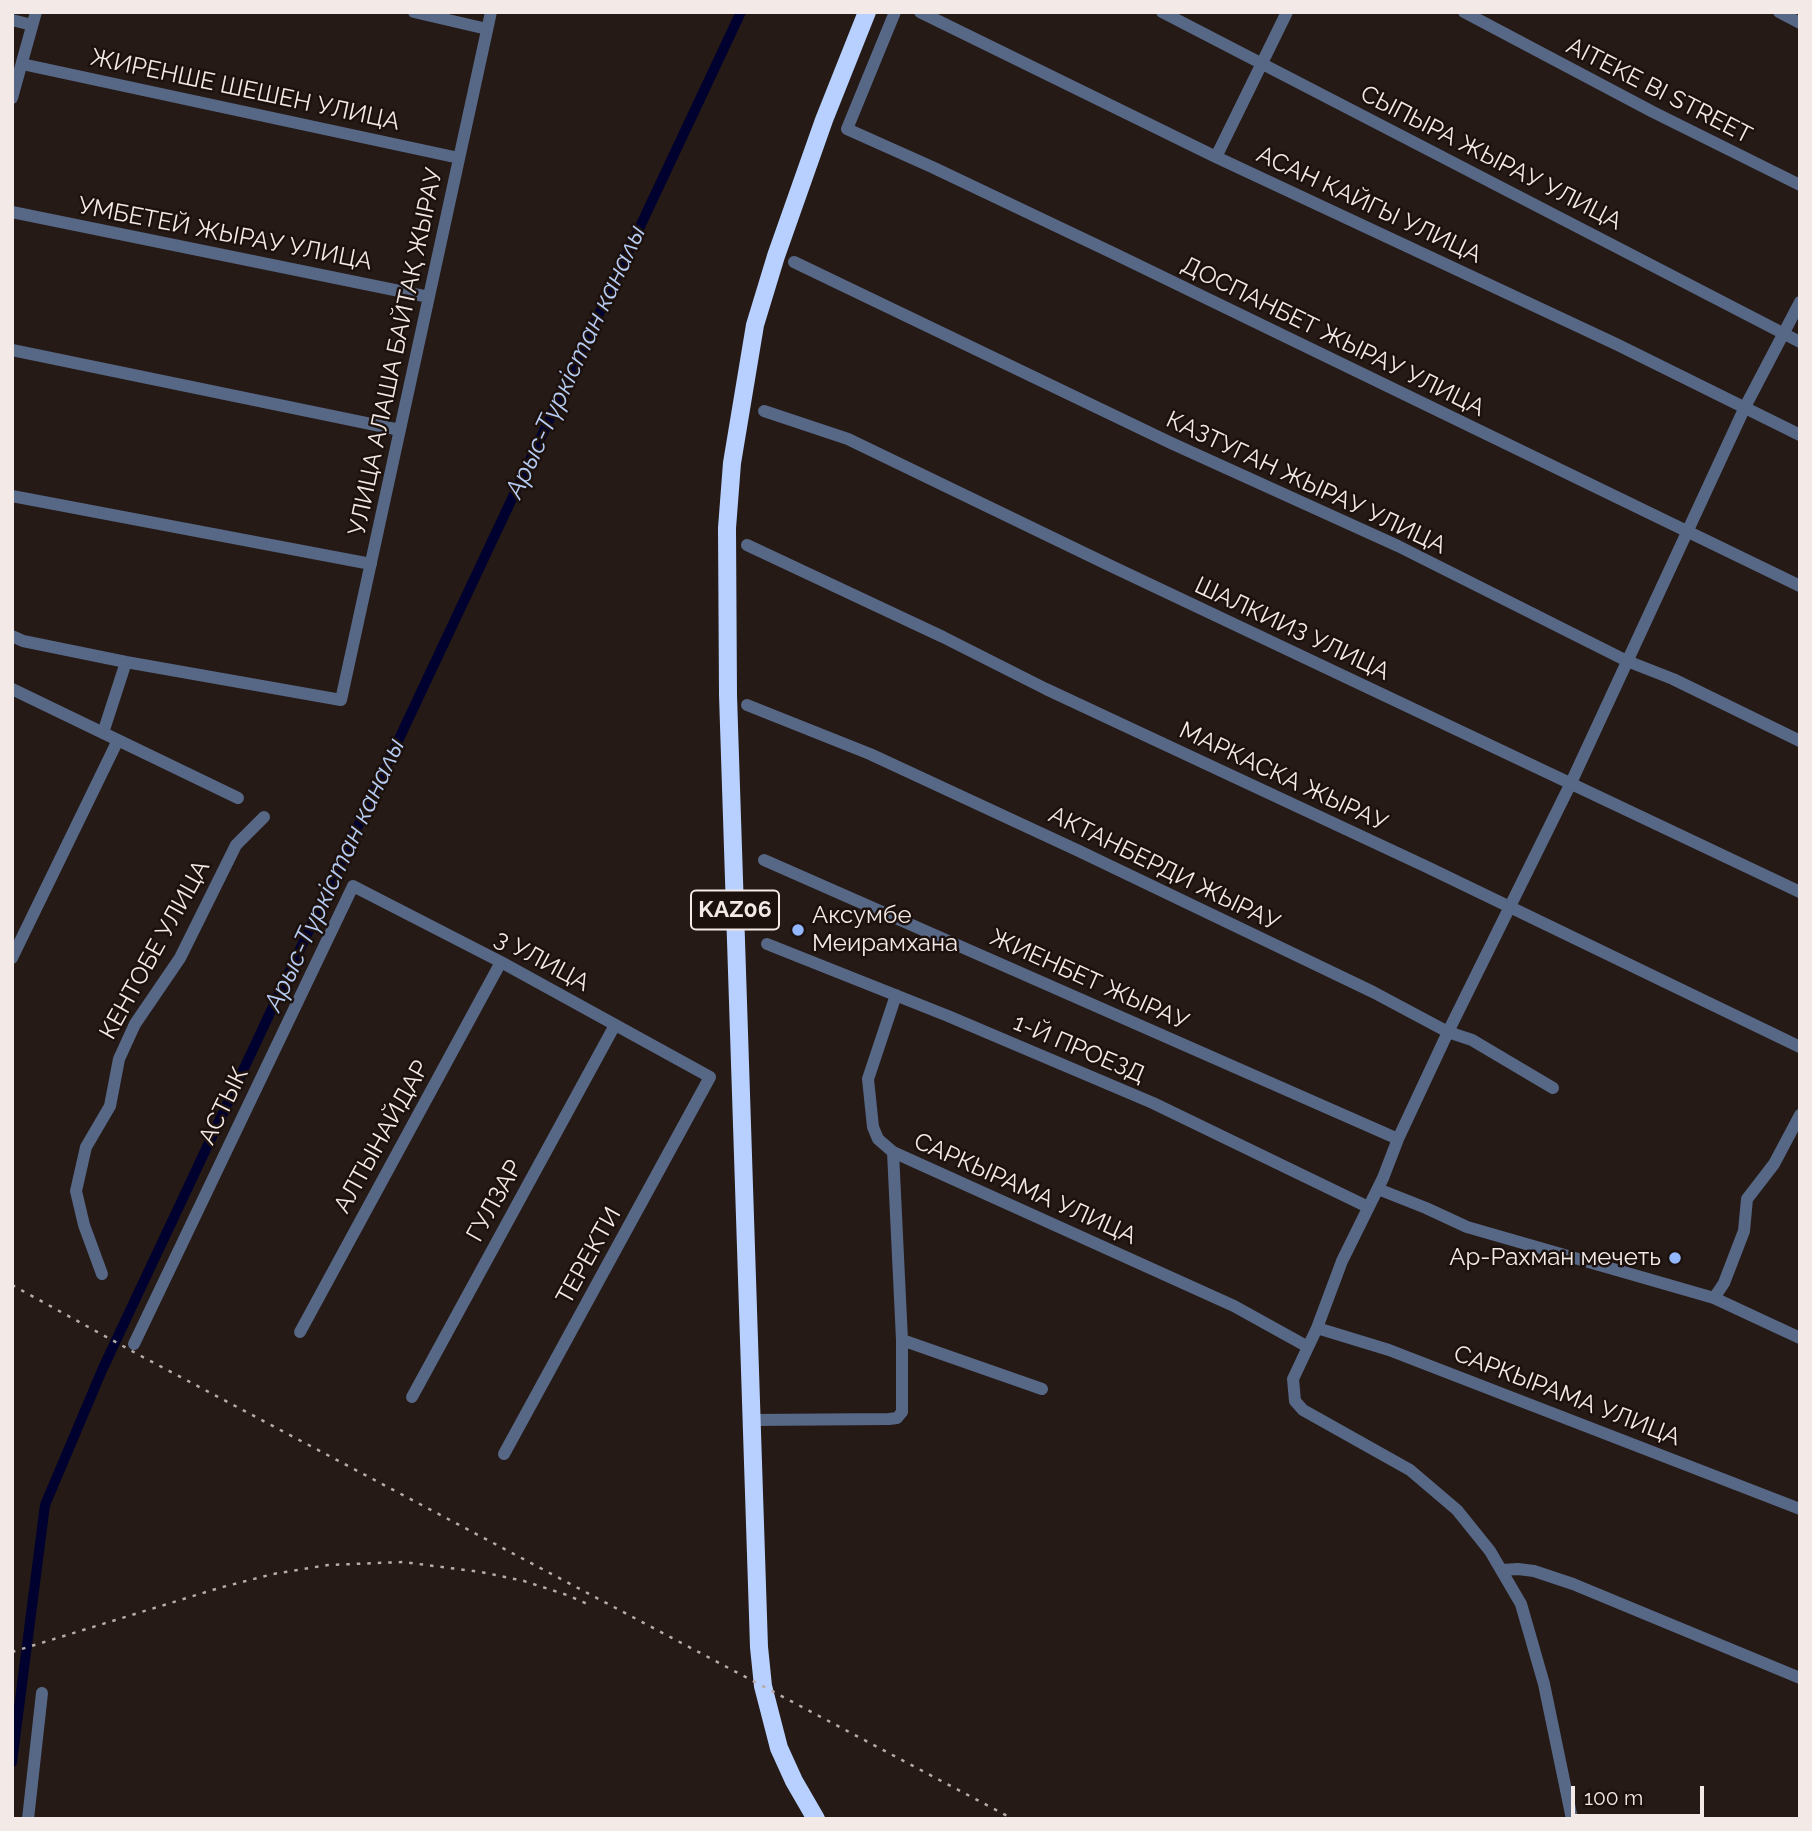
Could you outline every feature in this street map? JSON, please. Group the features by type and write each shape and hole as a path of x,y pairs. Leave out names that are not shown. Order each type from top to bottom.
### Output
{"highway":[{"name":"KАZ06","path":"802,1819 784,1786 765,1741 753,1690 748,1647 716,696 715,528 722,448 744,323 765,252 813,116 855,12"},
{"name":"KАZ06","path":"816,1819 779,1748 763,1686 757,1607 726,605 727,528 732,463 755,325 776,256 824,120 867,12"}],"street":[{"path":"415,12 487,29"},
{"name":"УЛИЦА АЛАША БАЙТАҚ ЖЫРАУ","path":"126,662 341,700 491,12"},
{"name":"ДОСПАНБЕТ ЖЫРАУ УЛИЦА","path":"895,12 847,129 1149,271 1800,586"},
{"name":"АСАН КАЙГЫ УЛИЦА","path":"920,12 1216,157 1563,318 1800,435"},
{"name":"СЫПЫРА ЖЫРАУ УЛИЦА","path":"1163,12 1800,342"},
{"path":"1216,157 1287,12"},
{"name":"AITEKE BI STREET","path":"1464,12 1800,185"},
{"path":"1779,12 1800,23"},
{"path":"12,20 34,18 12,97"},
{"name":"ЖИРЕНШЕ ШЕШЕН УЛИЦА","path":"22,64 459,158"},
{"name":"УМБЕТЕЙ ЖЫРАУ УЛИЦА","path":"12,212 429,297"},
{"name":"КАЗТУГАН ЖЫРАУ УЛИЦА","path":"794,262 1171,443 1398,547 1627,661 1672,679 1800,741"},
{"path":"1572,1819 1544,1684 1521,1604 1490,1551 1457,1510 1410,1470 1303,1410 1295,1401 1293,1379 1317,1328 1342,1261 1378,1189 1448,1032 1570,785 1745,407 1800,302"},
{"path":"12,349 400,430"},
{"name":"ШАЛКИИЗ УЛИЦА","path":"764,411 848,439 1570,785 1800,892"},
{"path":"12,496 371,564"},
{"name":"МАРКАСКА ЖЫРАУ","path":"747,545 1800,1048"},
{"path":"12,636 23,641 126,662 103,733"},
{"path":"12,689 238,798"},
{"name":"АКТАНБЕРДИ ЖЫРАУ","path":"747,705 870,754 1080,851 1373,992 1448,1032 1472,1040 1553,1088"},
{"path":"12,958 118,740"},
{"name":"КЕНТОБЕ УЛИЦА","path":"102,1274 84,1225 76,1191 86,1147 110,1106 119,1059 135,1024 180,958 236,845 264,817"},
{"name":"ЖИЕНБЕТ ЖЫРАУ","path":"764,860 1398,1139"},
{"name":"3 УЛИЦА","path":"353,886 501,962 710,1077"},
{"name":"АСТЫК","path":"134,1344 353,886"},
{"name":"1-Й ПРОЕЗД","path":"767,944 1153,1103 1368,1207"},
{"name":"АЛТЫНАЙДАР","path":"300,1332 501,962"},
{"path":"893,1152 878,1139 873,1126 869,1110 868,1079 896,995"},
{"name":"ГУЛЗАР","path":"412,1396 615,1025"},
{"name":"ТЕРЕКТИ","path":"504,1454 710,1077"},
{"path":"1714,1298 1724,1283 1744,1231 1746,1199 1774,1164 1800,1115"},
{"name":"САРКЫРАМА УЛИЦА","path":"751,1420 897,1418 902,1412 902,1340 893,1152 1234,1306 1308,1347"},
{"path":"1378,1189 1466,1227 1714,1298 1800,1338"},
{"name":"САРКЫРАМА УЛИЦА","path":"1317,1328 1389,1350 1800,1509"},
{"path":"902,1340 1042,1389"},
{"path":"1502,1570 1534,1571 1573,1584 1800,1678"},
{"path":"28,1819 42,1693"}],"waterway":[{"name":"Арыс-Түркістан каналы","path":"12,1762 45,1505 103,1368 741,12"}],"railway":[{"path":"12,1285 1013,1819"},
{"path":"12,1652 219,1588 273,1574 328,1565 403,1562 481,1572 524,1581 592,1606"}],"place":[{"name":"Аксумбе Меирамхана","path":"798,930"},
{"name":"Ар-Рахман мечеть","path":"1675,1258"}]}
